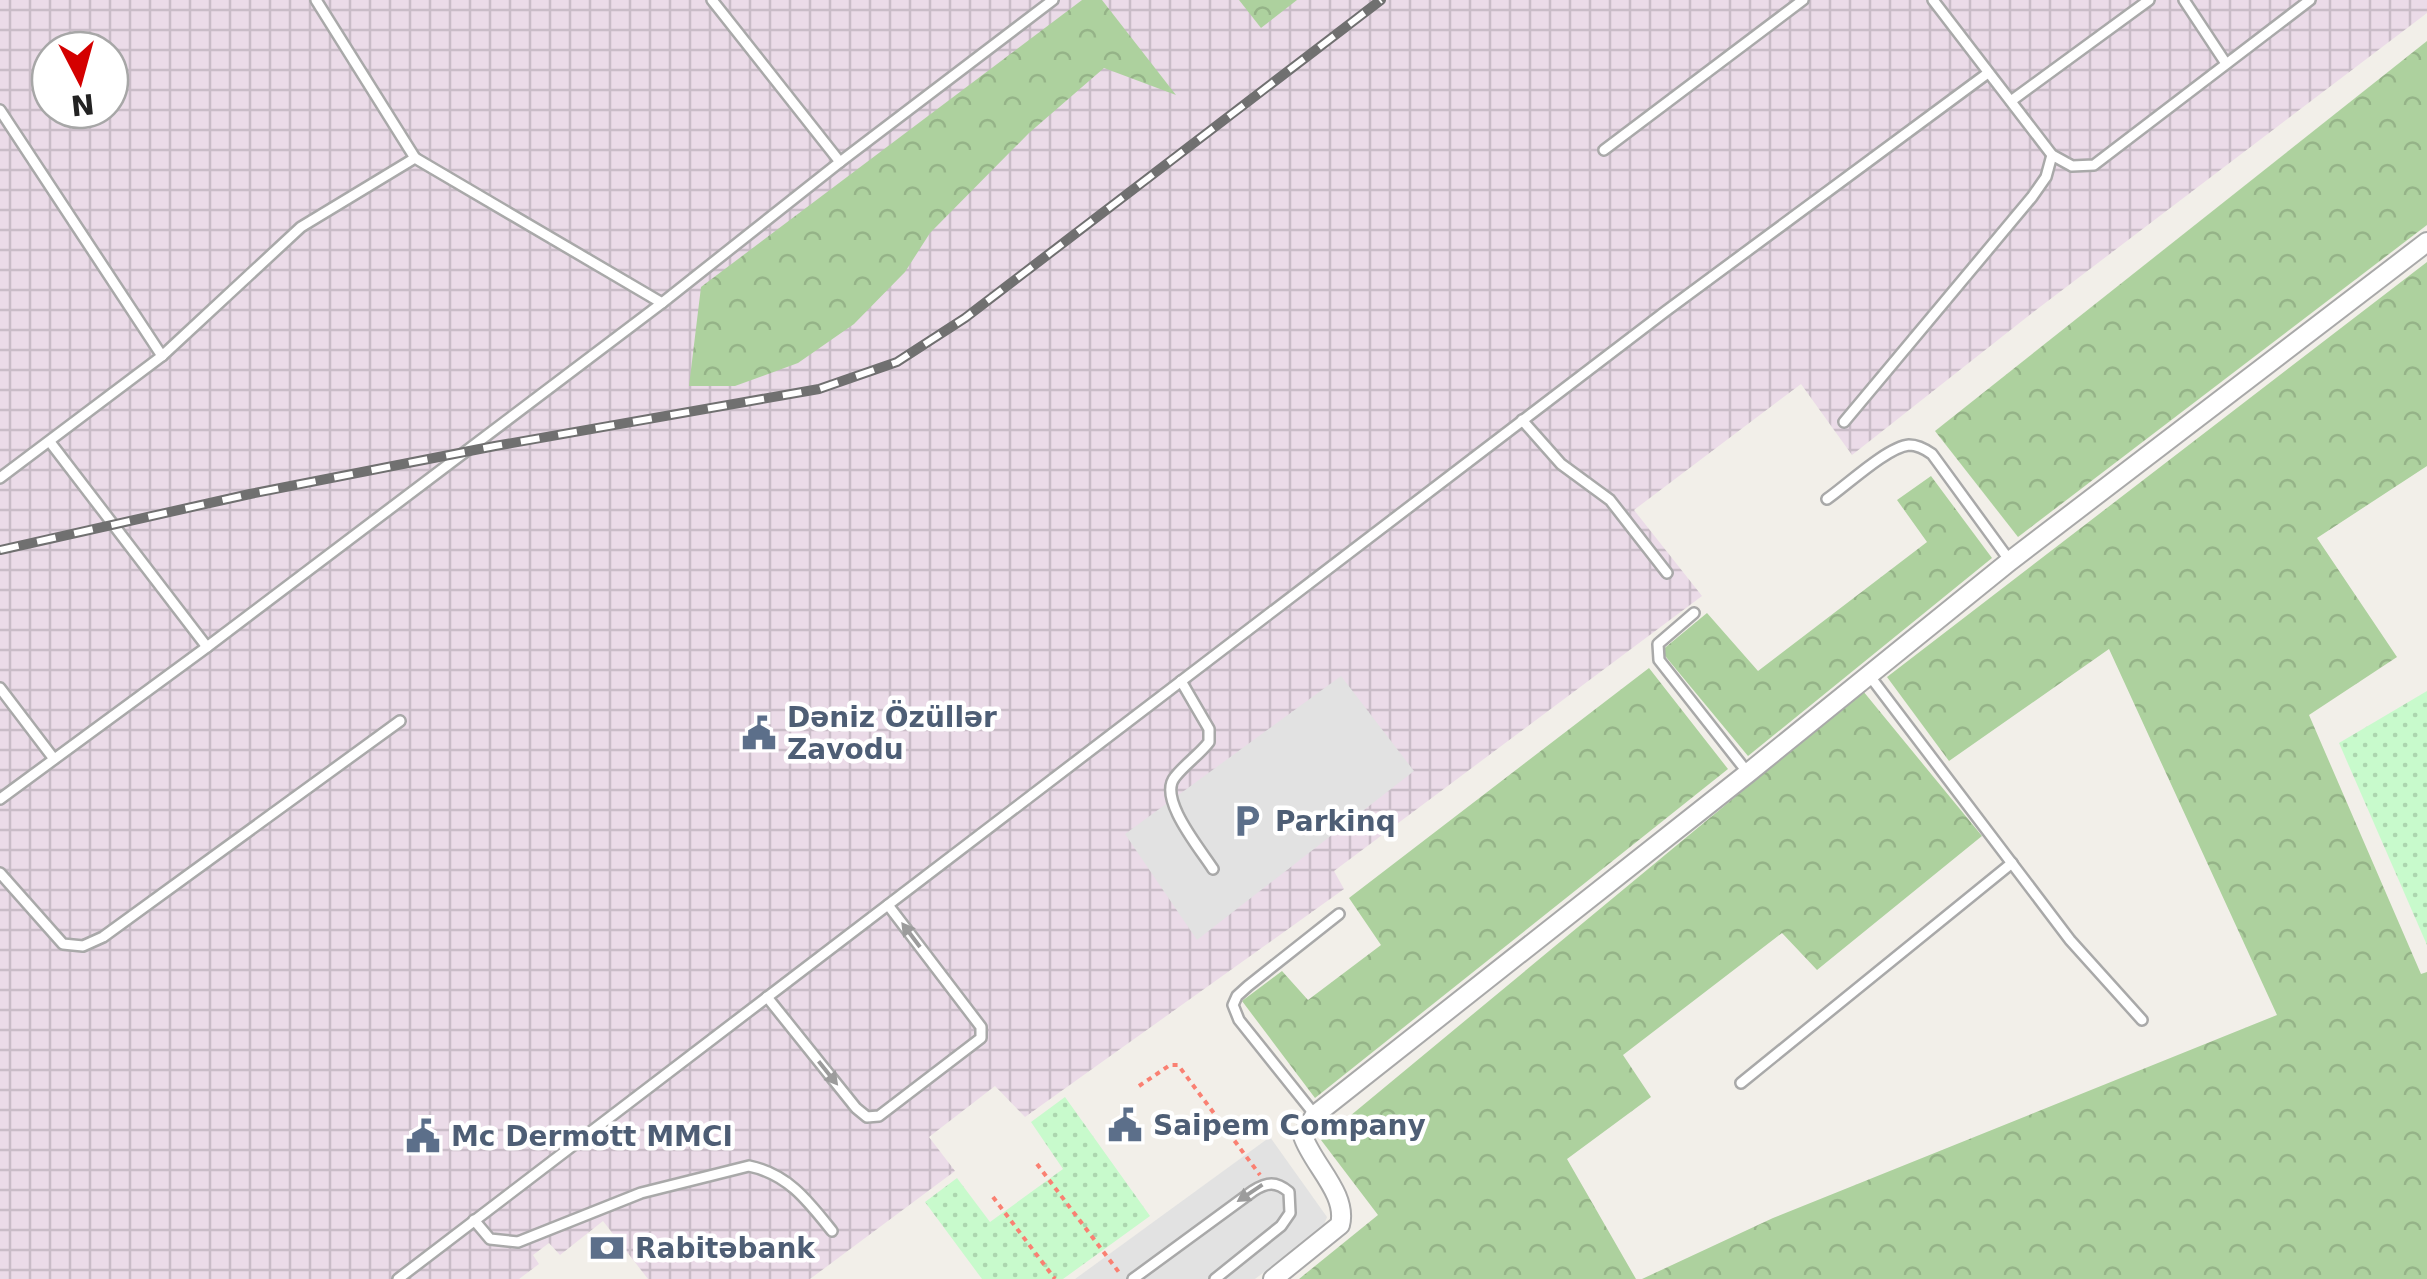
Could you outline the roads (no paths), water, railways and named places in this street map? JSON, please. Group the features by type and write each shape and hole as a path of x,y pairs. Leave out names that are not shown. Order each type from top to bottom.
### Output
{"street":[{"path":"1273,1279 1340,1225 1342,1214 1336,1196 1302,1136 1315,1115 2010,561 2427,242"}],"lane":[{"path":"316,0 415,158 662,303"},
{"path":"712,0 840,162"},
{"path":"0,799 662,303 1053,0"},
{"path":"1604,150 1803,0"},
{"path":"1949,0 1936,4 2052,155 2072,166 2094,165 2310,0"},
{"path":"2011,101 2149,0"},
{"path":"2184,0 2225,62"},
{"path":"398,1279 1522,420 1988,74"},
{"path":"0,110 162,356"},
{"path":"1844,422 2032,198 2046,176 2052,155"},
{"path":"0,478 162,356 301,226 415,158"},
{"path":"1522,420 1561,464 1610,500 1667,573"},
{"path":"50,442 207,647"},
{"path":"1827,499 1892,452 1908,445 1923,448 1932,454 2010,561"},
{"path":"1694,613 1658,644 1659,660 1748,773"},
{"path":"1869,675 2070,940 2142,1020"},
{"path":"1181,681 1209,729 1210,742 1172,779 1170,788 1174,809 1213,870"},
{"path":"0,688 54,759"},
{"path":"0,874 63,944 83,946 103,937 400,721"},
{"path":"1741,1083 2012,863"},
{"path":"767,997 867,1117 879,1116 967,1050 980,1038 981,1027 888,905"},
{"path":"1315,1115 1239,1020 1233,1005 1248,986 1339,914"},
{"path":"474,1220 490,1238 518,1242 641,1193 749,1166 790,1183 832,1231"},
{"path":"1133,1279 1265,1183 1280,1184 1289,1192 1290,1213 1281,1226 1214,1279"}],"railway":[{"path":"0,550 250,494 819,389 897,362 965,318 1381,0"}],"place":[{"name":"Dəniz Özüllər Zavodu","path":"759,733"},
{"name":"Parkinq","path":"1247,821"},
{"name":"Saipem Company","path":"1125,1125"},
{"name":"Mc Dermott MMCI","path":"423,1136"},
{"name":"Rabitəbank","path":"607,1248"}]}
